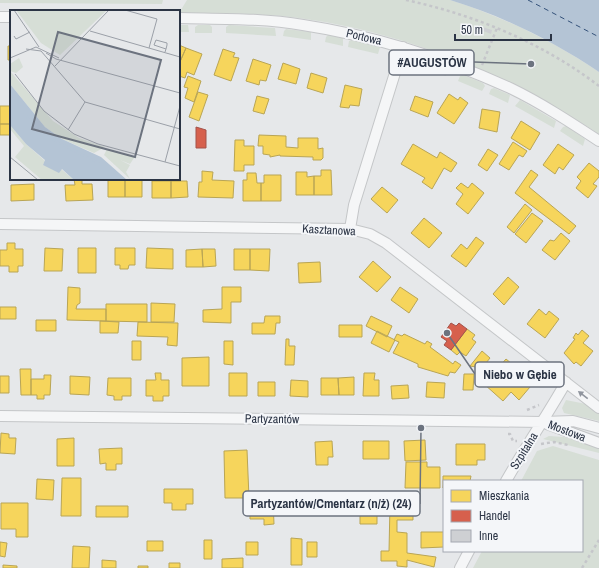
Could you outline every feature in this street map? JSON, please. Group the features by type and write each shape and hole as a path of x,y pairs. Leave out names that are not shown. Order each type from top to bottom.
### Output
{"street":[{"path":"0,16 10,17"},
{"name":"Portowa","path":"180,18 263,21 302,25 362,36 403,47 478,75 518,93 560,116 599,141"},
{"path":"350,229 354,205 403,47"},
{"name":"Kasztanowa","path":"0,224 350,229 370,234 386,244 599,408"},
{"name":"Szpitalna","path":"507,480 526,443 543,422 566,382"},
{"name":"Partyzantów","path":"0,416 543,422"},
{"name":"Mostowa","path":"543,422 573,421 599,428"},
{"name":"Mostowa","path":"543,422 599,443"},
{"path":"460,568 468,552"}],"path":[{"path":"406,0 444,10 497,28 551,54 599,86"},
{"path":"478,75 497,28"},
{"path":"505,433 510,434 513,441 538,444 554,442 574,447"},
{"path":"582,568 599,540"}],"shaded area":[{"path":"0,0 163,0 162,4 0,3"},
{"path":"187,0 450,0 490,14 528,31 564,50 599,72 599,134 525,91 447,56 407,42 324,22 282,16 180,13"},
{"path":"180,25 188,25 189,32 180,32"},
{"path":"198,25 210,25 212,27 212,33 195,33 195,27"},
{"path":"229,25 275,28 276,36 226,33 226,27"},
{"path":"286,29 311,32 311,40 283,36"},
{"path":"328,35 343,38 343,46 325,42"},
{"path":"352,40 380,47 378,54 348,47 349,41"},
{"path":"422,59 447,68 446,76 419,66"},
{"path":"463,75 483,83 485,86 482,91 458,81 460,76"},
{"path":"494,88 510,95 508,103 489,94 491,89"},
{"path":"520,100 556,121 554,128 515,106"},
{"path":"566,126 585,139 583,146 560,131"},
{"path":"566,400 586,404 599,411 599,421 564,413 562,408"},
{"path":"549,436 564,437 599,448 599,453 543,439"},
{"path":"553,446 599,460 599,568 473,568 481,552 583,552 583,480 522,480 537,451"}],"water":[{"path":"450,0 599,0 599,72 564,50 527,30 470,6"}],"building: Mieszkania":[{"path":"180,45 186,48 180,62"},
{"path":"8,46 10,46 10,60 8,60"},
{"path":"186,48 202,54 194,75 187,72 185,78 180,76 180,62"},
{"path":"223,49 235,53 233,57 239,58 231,81 214,75"},
{"path":"253,59 271,65 266,81 260,80 259,85 246,81"},
{"path":"283,63 300,69 296,84 278,79"},
{"path":"311,73 327,78 323,93 307,88"},
{"path":"188,76 201,81 194,102 185,98 188,88 184,87"},
{"path":"345,85 362,89 359,106 350,105 349,108 340,107"},
{"path":"198,92 208,95 199,121 189,117"},
{"path":"449,94 458,100 460,97 468,103 454,124 437,113"},
{"path":"257,96 269,99 264,114 253,111"},
{"path":"415,96 433,102 428,117 410,110"},
{"path":"0,106 10,106 10,124 0,124"},
{"path":"482,109 500,112 497,132 479,128"},
{"path":"521,121 540,133 530,150 511,138"},
{"path":"0,124 10,124 10,135 0,135"},
{"path":"259,135 286,136 286,147 298,148 298,138 318,138 318,149 323,148 323,158 321,160 313,160 313,157 280,155 270,157 270,155 263,154 263,146 258,146"},
{"path":"235,140 244,140 244,146 254,146 254,165 244,165 244,171 234,171"},
{"path":"513,142 527,151 523,157 519,155 509,170 499,164"},
{"path":"413,144 437,158 440,152 457,163 451,172 444,168 432,189 422,182 425,178 401,164"},
{"path":"558,144 574,155 563,170 559,167 555,174 543,165"},
{"path":"488,149 498,155 487,171 478,165"},
{"path":"589,163 599,171 599,177 593,184 597,186 588,198 576,188 581,181 577,177"},
{"path":"321,170 331,170 332,195 314,195 314,176 321,176"},
{"path":"531,170 538,175 529,187 576,226 569,234 515,193"},
{"path":"202,171 213,172 212,180 234,181 233,198 198,197 199,182 202,182"},
{"path":"296,172 307,172 307,177 314,176 314,195 296,195"},
{"path":"247,173 256,173 257,183 261,183 261,201 243,201 243,180 247,180"},
{"path":"264,175 281,175 281,201 261,201 261,183 264,183"},
{"path":"74,180 82,180 82,184 92,184 93,200 66,201 65,185 75,185"},
{"path":"108,180 125,180 125,197 108,197"},
{"path":"125,180 142,180 142,197 125,197"},
{"path":"152,181 171,181 171,198 152,198"},
{"path":"171,181 187,181 188,197 171,198"},
{"path":"461,183 468,188 472,183 484,193 468,214 456,204 463,194 456,188"},
{"path":"34,184 34,200 11,201 11,185"},
{"path":"382,187 398,200 387,213 371,199"},
{"path":"525,204 532,210 514,233 507,227"},
{"path":"532,213 543,221 526,243 515,234"},
{"path":"424,218 442,233 429,248 411,233"},
{"path":"561,233 570,241 555,260 542,250 550,240 554,241"},
{"path":"476,237 484,243 466,267 451,256 461,244 467,249"},
{"path":"7,243 15,243 15,249 23,249 23,266 18,266 18,272 9,272 9,266 0,266 0,250 7,250"},
{"path":"45,248 63,249 62,271 44,271"},
{"path":"78,248 96,248 96,273 78,273"},
{"path":"115,248 135,248 135,265 129,265 128,269 120,269 120,265 115,265"},
{"path":"147,248 173,249 173,269 146,268"},
{"path":"202,249 203,267 186,267 186,250"},
{"path":"202,249 215,249 216,266 203,267"},
{"path":"234,249 250,249 250,270 234,270"},
{"path":"250,249 270,249 269,271 250,270"},
{"path":"373,261 391,277 377,292 359,277"},
{"path":"320,262 321,282 299,283 298,263"},
{"path":"508,277 519,287 504,305 493,294"},
{"path":"68,287 80,288 80,303 77,305 76,309 106,309 106,321 67,320"},
{"path":"222,287 241,287 241,302 231,302 231,323 203,322 203,310 222,309"},
{"path":"400,287 418,299 409,313 391,300"},
{"path":"151,303 175,304 174,322 151,322"},
{"path":"106,304 147,304 147,322 106,321"},
{"path":"0,307 16,307 16,319 0,319"},
{"path":"539,309 546,315 549,311 559,319 545,338 527,324"},
{"path":"265,316 280,316 280,323 276,323 275,334 252,334 252,323 264,323"},
{"path":"371,316 392,326 387,337 366,326"},
{"path":"36,320 56,320 56,331 36,331"},
{"path":"100,321 119,322 118,333 100,333"},
{"path":"138,322 178,323 177,346 167,345 168,337 137,336"},
{"path":"339,325 362,325 362,337 339,337"},
{"path":"467,329 475,335 472,339 476,342 466,356 460,352 457,355 451,350"},
{"path":"582,330 589,336 583,343 593,351 581,366 576,362 574,364 564,353 575,339 573,338 576,333 578,335"},
{"path":"377,331 395,340 389,352 371,343"},
{"path":"397,334 402,336 404,334 425,344 427,341 432,344 430,347 453,364 455,361 461,365 455,373 450,372 448,376 418,367 418,364 393,353 399,342 394,340"},
{"path":"286,339 289,339 289,346 295,346 294,365 285,365"},
{"path":"132,341 141,341 141,360 132,360"},
{"path":"224,341 233,341 233,365 224,364"},
{"path":"482,351 490,358 482,368 470,366"},
{"path":"209,357 209,386 182,386 182,358"},
{"path":"506,359 523,373 519,378 530,387 519,400 511,392 503,401 484,384"},
{"path":"20,369 31,369 31,395 21,395"},
{"path":"155,373 161,373 161,380 169,380 169,396 163,396 163,401 153,401 153,396 146,396 146,380 156,380"},
{"path":"229,373 247,373 247,396 229,396"},
{"path":"364,373 375,373 374,380 379,380 379,396 363,396"},
{"path":"464,374 474,374 473,390 463,390"},
{"path":"44,375 51,375 50,395 44,395 44,399 37,399 37,395 31,395 31,379 44,379"},
{"path":"0,376 9,376 9,393 0,393"},
{"path":"70,376 90,377 89,395 70,394"},
{"path":"354,377 354,395 339,395 338,378"},
{"path":"108,378 131,378 131,396 122,396 122,400 114,400 114,396 107,395"},
{"path":"321,378 338,378 339,395 321,395"},
{"path":"291,380 308,381 308,397 290,396"},
{"path":"258,382 275,382 275,396 258,396"},
{"path":"427,382 445,383 444,398 426,397"},
{"path":"408,385 409,398 392,399 391,386"},
{"path":"1,433 9,434 9,438 16,438 15,454 0,453"},
{"path":"74,438 74,466 57,466 57,439"},
{"path":"425,440 426,460 405,461 404,441"},
{"path":"332,441 333,457 328,457 328,465 316,465 315,442"},
{"path":"363,441 389,441 389,459 363,459"},
{"path":"456,444 485,444 485,460 477,460 477,465 456,465"},
{"path":"122,448 122,464 116,464 116,470 106,470 106,463 100,464 99,449"},
{"path":"247,450 249,498 225,498 224,451"},
{"path":"406,462 427,462 427,467 440,467 440,488 405,488"},
{"path":"443,476 471,476 470,480 443,480"},
{"path":"62,478 81,478 81,516 61,516"},
{"path":"37,479 54,480 53,500 36,499"},
{"path":"164,489 193,489 193,504 186,504 186,510 172,510 172,503 164,503"},
{"path":"250,501 273,501 274,524 264,525 264,519 250,519"},
{"path":"360,501 377,504 377,524 360,524"},
{"path":"1,503 28,503 28,537 16,537 16,529 1,529"},
{"path":"390,505 397,506 397,509 413,509 413,520 397,520 397,532 407,533 407,553 436,557 434,567 407,560 407,567 397,566 397,561 381,561 381,551 389,551"},
{"path":"96,506 128,506 128,517 96,517"},
{"path":"421,532 443,532 443,547 421,548"},
{"path":"291,538 302,539 302,565 291,565"},
{"path":"204,540 212,540 212,559 204,559"},
{"path":"147,541 163,541 163,551 147,551"},
{"path":"0,542 7,543 5,557 0,556"},
{"path":"246,542 258,542 258,555 246,555"},
{"path":"307,542 317,542 317,557 307,557"},
{"path":"73,546 90,547 89,568 72,568"},
{"path":"243,558 243,568 222,568 222,559"},
{"path":"102,560 116,561 116,568 102,568"},
{"path":"169,563 180,563 180,568 169,568"},
{"path":"3,565 17,566 17,568 3,568"},
{"path":"138,566 148,566 148,568 138,568"}],"building: Handel":[{"path":"196,127 206,130 206,148 196,148"},
{"path":"451,323 456,326 459,323 467,329 451,350 444,345 447,341 441,337"}],"building: Inne":[{"path":"482,27 492,30 491,34 481,30"}],"ferry route":[{"path":"528,0 599,37"}],"place":[{"name":"#AUGUSTÓW","path":"531,64"},
{"name":"Niebo w Gębie","path":"447,333"},
{"name":"Partyzantów/Cmentarz (n/ż) (24)","path":"421,428"}]}
